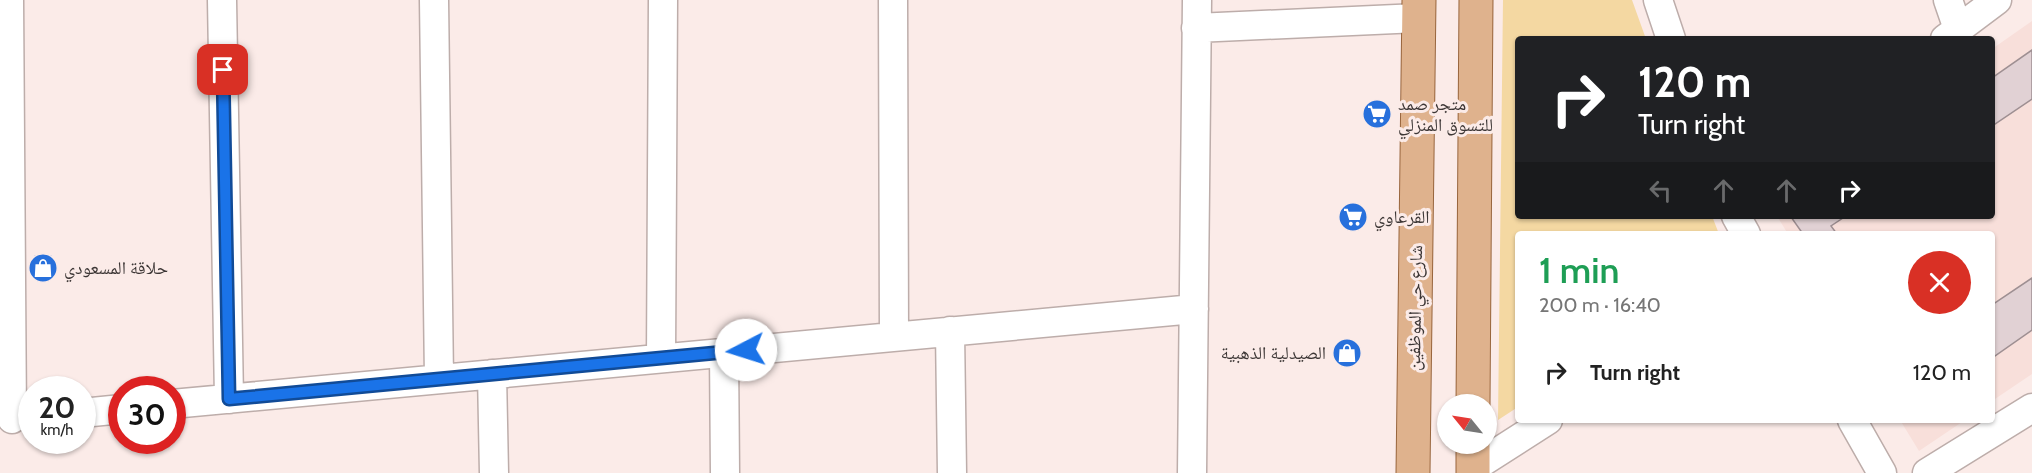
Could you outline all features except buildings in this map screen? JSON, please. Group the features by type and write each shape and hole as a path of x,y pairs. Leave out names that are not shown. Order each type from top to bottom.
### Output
{"main road":[{"path":"1473,394 1476,0"},
{"name":"شارع حي الموظفين","path":"1413,473 1418,9"}],"street":[{"path":"9,0 14,419"},
{"path":"222,0 229,399"},
{"path":"434,0 440,379"},
{"path":"661,358 663,0"},
{"path":"893,0 894,336"},
{"path":"1192,473 1197,0"},
{"path":"1658,0 1670,36"},
{"path":"1948,0 1952,34"},
{"path":"1952,34 1997,0"},
{"path":"1196,28 1418,9"},
{"path":"186,403 1194,309"},
{"path":"950,331 952,473"},
{"path":"724,352 725,473"},
{"path":"492,374 494,473"},
{"path":"1927,473 2032,408"},
{"path":"1473,462 1543,423"},
{"path":"1854,423 1882,473"}],"shaded area":[{"path":"1503,0 1632,0 1645,36 1515,36 1515,219 1713,219 1718,231 1515,231 1515,409 1498,420"},
{"path":"2032,21 2032,374 1995,399 1995,231 1786,231 1779,219 1995,219 1995,47"},
{"path":"1902,423 1961,423 1919,451"}],"place":[{"name":"متجر صمد للتسوق المنزلي","path":"1377,114"},
{"name":"القرعاوي","path":"1353,217"},
{"name":"حلاقة المسعودي","path":"43,268"},
{"name":"الصيدلية الذهبية","path":"1347,353"}],"route":[{"path":"223,70 229,399 746,350"}]}
